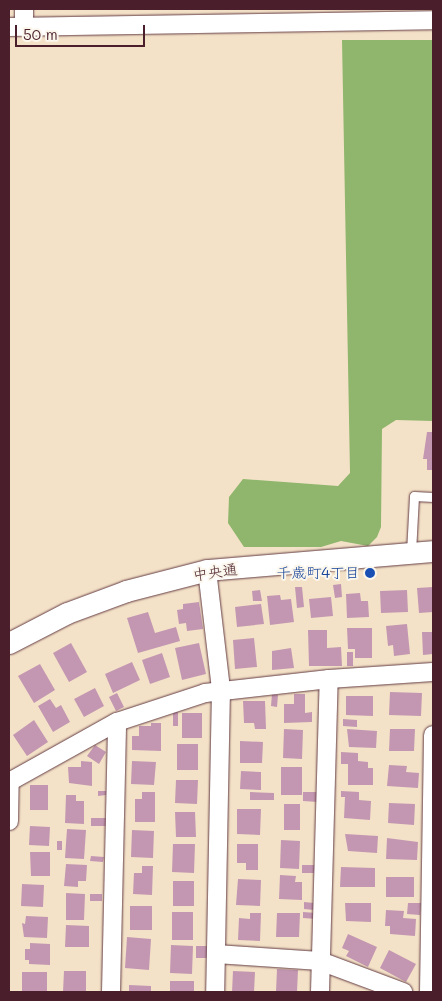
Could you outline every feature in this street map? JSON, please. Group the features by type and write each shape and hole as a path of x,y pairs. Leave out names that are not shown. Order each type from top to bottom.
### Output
{"street":[{"path":"24,9 17,27 314,15 433,20"},
{"name":"中央通","path":"9,643 67,613 126,591 207,570 433,551"},
{"path":"207,570 221,689 216,992"},
{"path":"9,821 9,782 117,722 221,689 433,672"},
{"path":"320,992 329,679"},
{"path":"111,992 117,722"},
{"path":"429,992 433,735"},
{"path":"216,954 320,961 403,992"}],"lane":[{"path":"411,553 414,496 433,497"}],"green space":[{"path":"342,40 433,40 433,421 396,420 382,429 381,527 377,537 368,546 341,541 321,547 244,547 228,523 229,497 243,479 338,486 350,473"}],"building":[{"path":"427,432 433,432 433,470 427,470 427,459 423,459"},
{"path":"341,584 342,597 335,598 333,585"},
{"path":"295,587 302,587 304,607 297,608"},
{"path":"433,587 433,612 419,613 417,588"},
{"path":"260,590 262,601 253,601 252,591"},
{"path":"407,590 408,612 381,613 380,591"},
{"path":"360,593 361,601 368,601 369,617 347,618 346,594"},
{"path":"280,595 281,600 291,599 294,622 270,625 267,596"},
{"path":"331,597 333,616 311,618 309,599"},
{"path":"199,602 203,629 187,631 186,623 179,624 177,610 183,609 183,604"},
{"path":"261,604 264,624 237,627 235,607"},
{"path":"148,612 155,633 176,627 180,641 138,653 127,618"},
{"path":"407,624 410,654 394,656 393,645 388,646 386,626"},
{"path":"347,628 372,628 372,658 355,658 355,649 348,649"},
{"path":"308,630 327,630 327,648 341,647 342,666 309,666"},
{"path":"422,632 433,632 433,654 423,655"},
{"path":"254,638 257,667 235,669 233,640"},
{"path":"71,643 87,672 69,682 53,653"},
{"path":"199,643 206,674 182,680 175,648"},
{"path":"291,648 294,668 272,670 272,651"},
{"path":"347,652 353,652 353,666 347,666"},
{"path":"162,653 170,677 150,684 142,660"},
{"path":"132,662 140,680 113,693 105,674"},
{"path":"40,664 55,690 34,703 18,676"},
{"path":"95,688 104,706 84,717 74,699"},
{"path":"390,692 422,693 421,716 389,715"},
{"path":"117,693 124,707 116,711 109,697"},
{"path":"272,694 278,695 277,707 271,706"},
{"path":"294,694 305,694 305,713 312,712 312,722 284,723 284,704 294,704"},
{"path":"346,696 373,696 373,716 346,715"},
{"path":"50,699 56,708 61,705 70,722 53,732 38,706"},
{"path":"243,701 265,701 266,729 255,729 254,723 244,723"},
{"path":"173,712 178,712 178,726 173,726"},
{"path":"182,713 202,713 202,738 182,738"},
{"path":"343,719 357,720 357,727 343,726"},
{"path":"34,720 48,742 27,756 13,735"},
{"path":"151,723 161,723 161,751 132,750 132,736 139,736 139,726 151,726"},
{"path":"284,729 303,730 302,759 283,758"},
{"path":"347,729 377,731 376,748 349,747"},
{"path":"390,729 415,729 414,751 389,751"},
{"path":"240,741 263,742 262,763 240,763"},
{"path":"177,744 198,744 198,770 177,770"},
{"path":"95,745 106,752 99,764 87,756"},
{"path":"341,752 358,753 358,761 368,762 368,768 373,768 373,785 348,785 348,764 341,764"},
{"path":"81,761 92,762 92,786 69,783 68,767 81,767"},
{"path":"132,761 156,762 154,785 131,784"},
{"path":"389,765 407,766 406,772 419,773 418,788 387,786"},
{"path":"281,767 302,767 302,795 281,795"},
{"path":"241,771 261,772 261,790 240,789"},
{"path":"176,780 198,780 197,804 175,803"},
{"path":"30,785 48,785 48,810 30,810"},
{"path":"98,791 106,791 106,795 98,796"},
{"path":"341,791 359,792 359,800 371,801 370,820 344,818 345,797 341,797"},
{"path":"142,792 155,792 155,822 135,822 135,799 142,799"},
{"path":"250,792 274,793 274,800 250,800"},
{"path":"303,792 318,792 318,802 303,801"},
{"path":"66,795 76,795 76,801 84,801 84,824 65,823"},
{"path":"389,803 415,804 414,825 388,823"},
{"path":"284,804 300,804 300,830 284,830"},
{"path":"237,809 261,809 260,835 237,834"},
{"path":"175,812 195,812 196,837 176,837"},
{"path":"91,818 107,818 107,826 91,826"},
{"path":"30,826 50,827 49,846 29,845"},
{"path":"67,829 86,830 84,859 65,858"},
{"path":"132,830 154,831 153,858 131,857"},
{"path":"345,834 378,836 377,853 348,851"},
{"path":"387,838 418,842 417,860 386,859"},
{"path":"281,840 300,841 299,869 280,868"},
{"path":"57,841 62,841 62,850 57,850"},
{"path":"173,844 195,844 194,873 172,872"},
{"path":"237,844 258,844 258,870 246,870 246,863 237,863"},
{"path":"30,852 50,852 50,876 31,876"},
{"path":"91,856 104,857 103,862 90,861"},
{"path":"66,864 87,865 86,881 78,881 78,887 64,886"},
{"path":"302,865 317,865 317,873 302,873"},
{"path":"142,866 153,866 152,895 133,894 134,873 142,873"},
{"path":"341,867 375,868 375,887 340,887"},
{"path":"280,875 296,876 295,882 302,882 302,900 279,899"},
{"path":"386,877 414,877 414,897 386,897"},
{"path":"238,879 261,880 260,906 236,905"},
{"path":"173,881 194,881 194,906 173,906"},
{"path":"22,884 44,885 43,907 21,906"},
{"path":"66,893 85,894 84,920 66,920"},
{"path":"90,894 102,894 102,901 90,901"},
{"path":"304,902 314,903 314,910 304,909"},
{"path":"345,903 371,903 371,922 346,921"},
{"path":"408,903 421,903 420,915 407,914"},
{"path":"130,906 152,906 152,930 130,930"},
{"path":"386,910 404,911 403,918 416,919 415,936 390,934 390,926 385,926"},
{"path":"172,912 193,912 193,940 172,940"},
{"path":"303,912 316,913 316,919 303,918"},
{"path":"250,913 261,913 260,941 238,940 239,918 250,919"},
{"path":"277,913 300,913 299,937 276,937"},
{"path":"26,916 48,917 47,938 24,937 22,923 25,924"},
{"path":"66,925 89,926 89,947 65,947"},
{"path":"348,934 377,947 368,967 346,956 349,951 342,948"},
{"path":"127,937 151,939 149,970 125,968"},
{"path":"30,943 50,944 50,965 29,964 29,960 25,960 25,949 30,949"},
{"path":"171,945 193,946 192,974 170,973"},
{"path":"196,946 209,946 208,958 196,958"},
{"path":"389,950 416,964 406,982 380,968"},
{"path":"277,969 298,970 297,992 276,992"},
{"path":"64,971 86,971 86,992 63,992"},
{"path":"233,971 255,972 254,992 232,992"},
{"path":"22,972 47,972 47,992 22,992"},
{"path":"170,981 194,981 194,992 170,992"},
{"path":"129,985 151,986 151,992 129,992"}],"place":[{"name":"千歳町4丁目","path":"370,573"}]}
